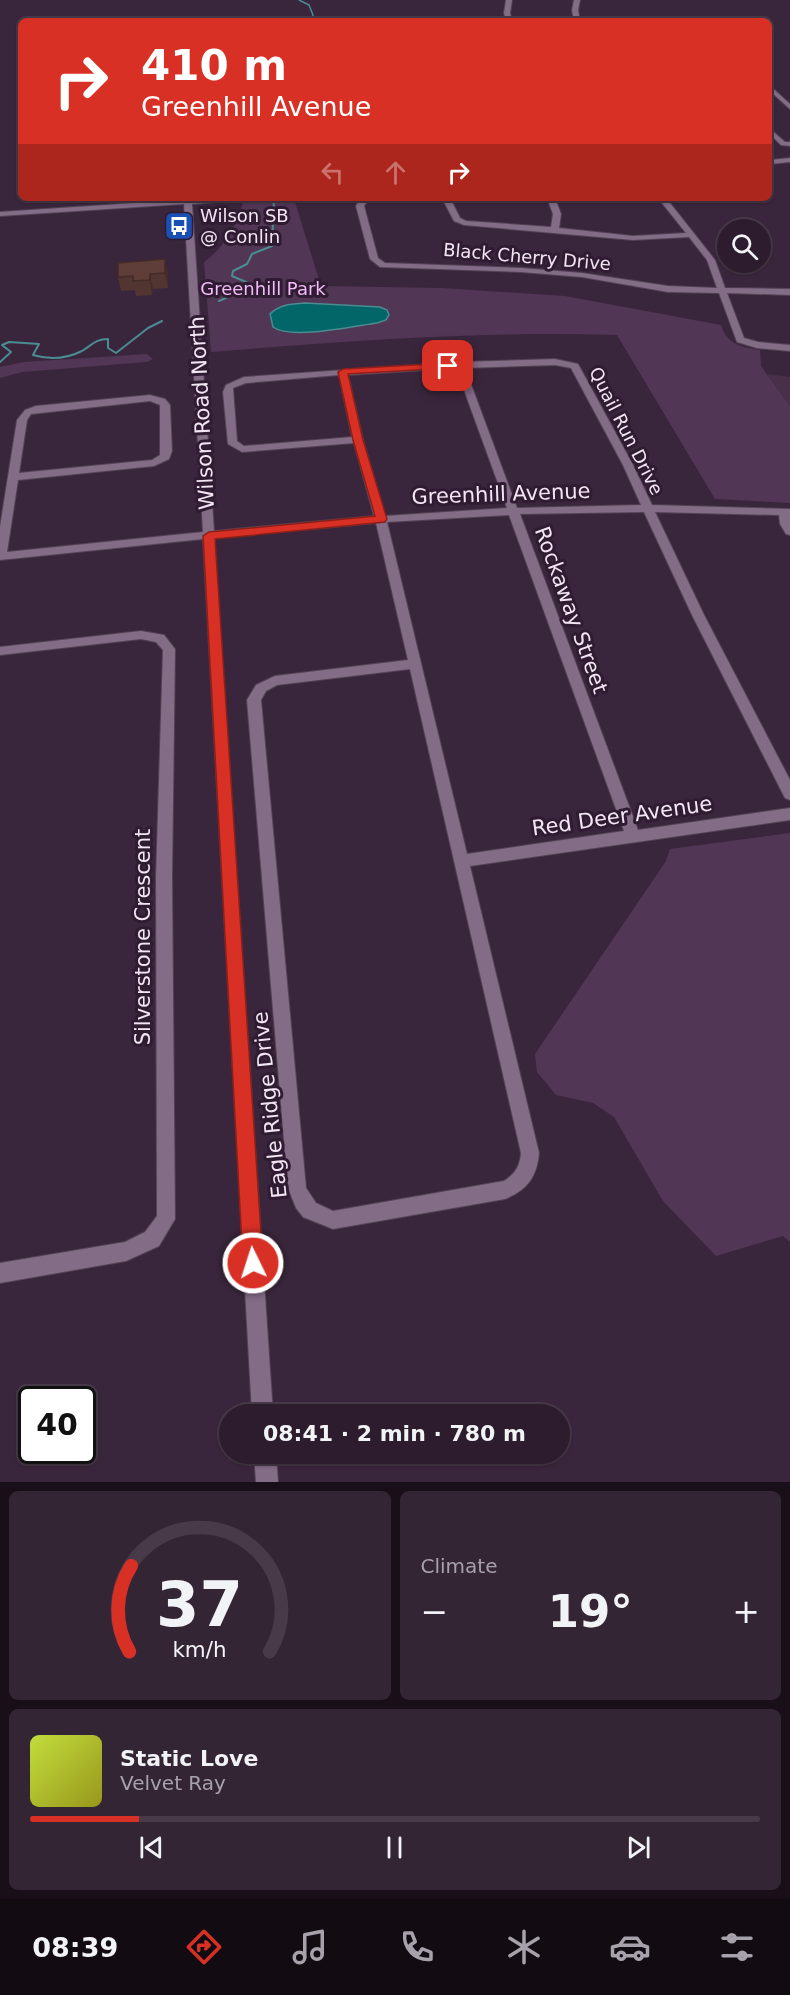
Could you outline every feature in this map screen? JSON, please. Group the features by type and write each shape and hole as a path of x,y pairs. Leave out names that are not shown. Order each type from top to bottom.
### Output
{"street":[{"path":"508,18 509,0"},
{"path":"576,18 577,0"},
{"path":"772,90 790,107"},
{"path":"772,101 781,100"},
{"path":"772,133 783,144 790,144"},
{"path":"772,162 790,160"},
{"path":"0,214 202,201"},
{"name":"Black Cherry Drive","path":"363,201 360,206 374,259 384,265 521,270 582,275 668,289 790,292"},
{"name":"Black Cherry Drive","path":"447,201 456,219 464,223 555,229 633,238 692,235"},
{"path":"552,201 557,214 555,229"},
{"path":"664,201 711,260 740,339 757,345 790,348"},
{"name":"Wilson Road North","path":"188,202 262,1404"},
{"name":"Quail Run Drive","path":"358,440 242,449 232,442 228,392 236,382 343,372 555,362 575,366 628,465 693,605 790,794"},
{"name":"Rockaway Street","path":"459,365 633,835"},
{"name":"Eagle Ridge Drive","path":"343,372 358,440 381,519 527,1138 530,1165 517,1185 505,1190 333,1220 315,1216 303,1206 297,1188 254,700 261,688 275,681 415,664"},
{"path":"0,556 22,420 28,412 45,408 150,398 162,401 165,405 167,451 165,457 154,464 14,477"},
{"name":"Greenhill Avenue","path":"0,556 458,513 716,508 787,512"},
{"path":"787,512 786,524 790,531"},
{"name":"Silverstone Crescent","path":"0,651 141,635 160,638 169,649 164,878 166,1219 152,1239 126,1251 0,1273"},
{"name":"Red Deer Avenue","path":"460,861 790,814"},
{"path":"266,1464 267,1482"}],"shaded area":[{"path":"305,303 380,307 387,310 389,315 386,320 377,323 323,331 294,332 282,331 273,327 270,314 278,308"},
{"path":"767,374 790,377 790,406"}],"green space":[{"name":"Greenhill Park","path":"295,201 321,286 442,288 565,296 721,325 731,341 741,346 760,350 761,366 790,406 790,503 715,499 617,335 464,336 211,352 204,262 218,250 228,236 243,203"},
{"path":"147,354 153,359 147,362 22,372 0,378 0,367 24,362"},
{"path":"790,833 790,1242 783,1236 716,1256 663,1201 614,1117 593,1103 556,1095 537,1072 535,1054 666,861 670,849"}],"building":[{"path":"165,259 165,273 150,274 150,280 133,281 133,276 118,277 118,263"}],"waterway":[{"path":"299,0 309,5 313,15 312,18"},
{"path":"219,301 250,287 246,282 232,276 233,271 247,264 252,254 272,246 274,201"},
{"path":"0,362 11,352 2,345 9,342 39,344 33,355 58,358 76,354 97,341 108,339 108,348 116,353 148,328 162,321"}],"place":[{"name":"Wilson SB @ Conlin","path":"179,226"}],"route":[{"path":"253,1263 209,536 381,519 358,440 343,372 448,366"}]}
